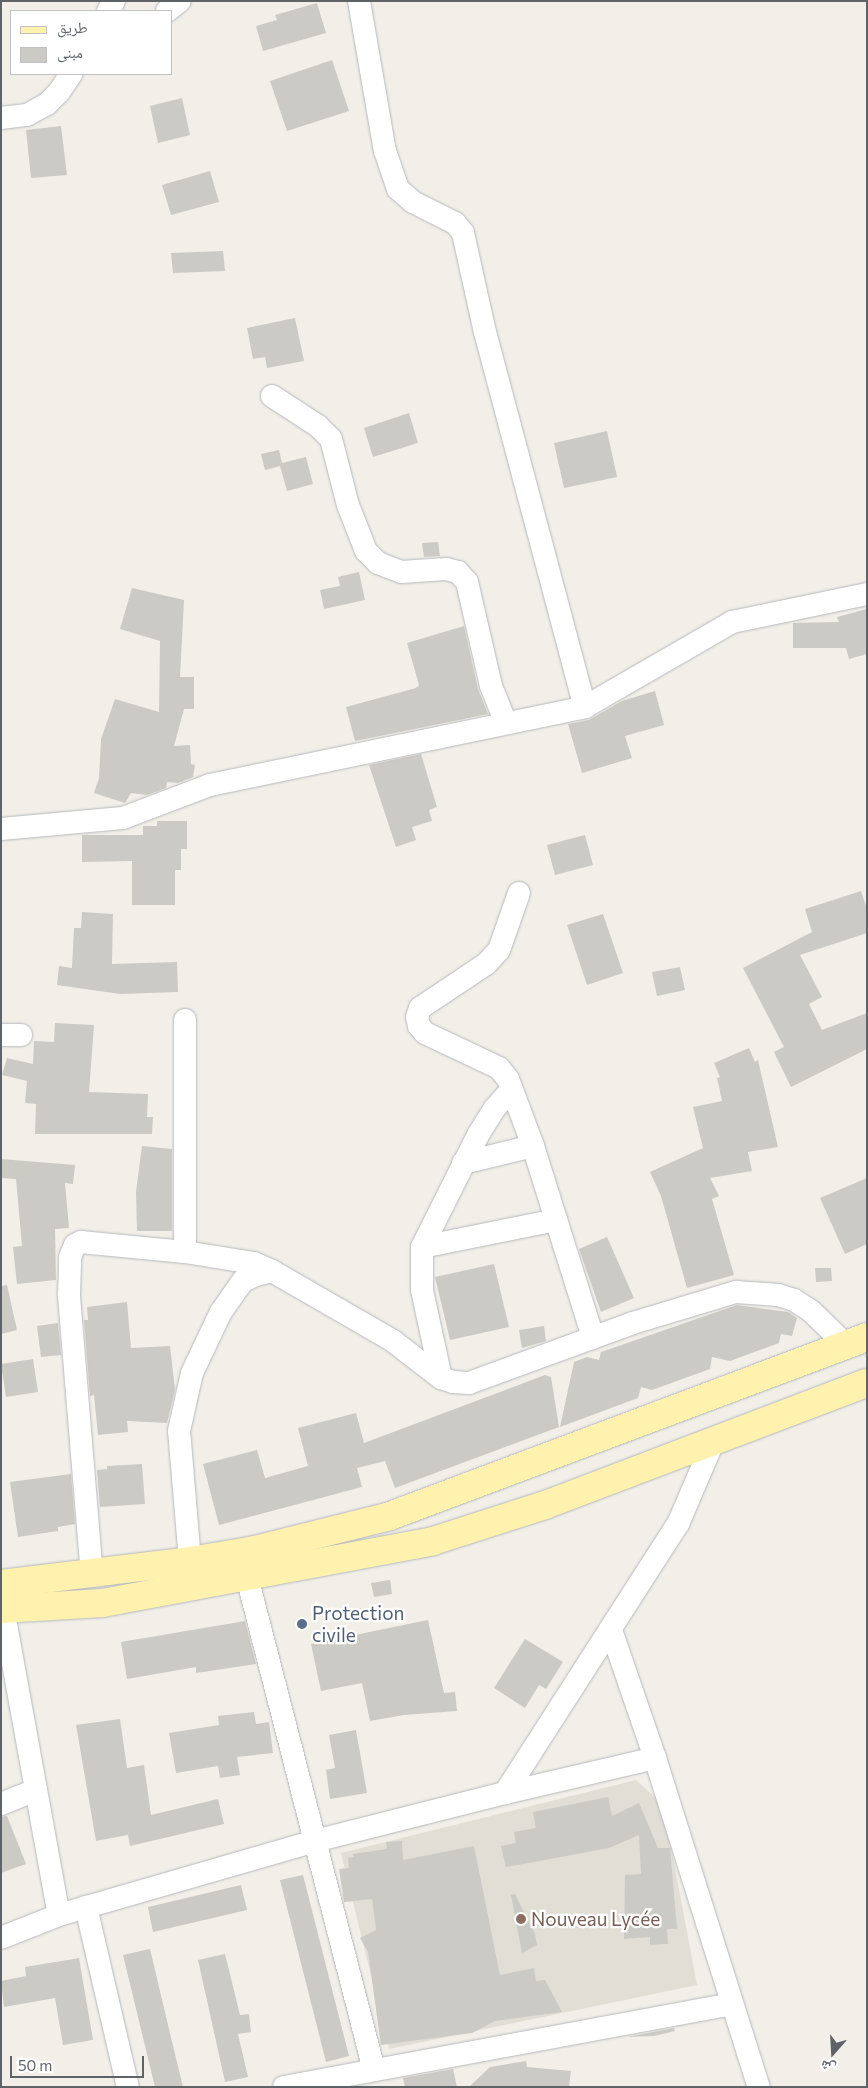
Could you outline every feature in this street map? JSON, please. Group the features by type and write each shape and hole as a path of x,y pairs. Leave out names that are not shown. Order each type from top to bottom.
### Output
{"main road":[{"path":"2,1600 92,1576 190,1562 255,1550 390,1516 856,1341"},
{"path":"2,1600 103,1603 433,1541 545,1505 867,1383"}],"street":[{"path":"168,10 180,1"},
{"path":"359,1 385,151 398,189 413,202 455,223 463,233 485,332 585,707"},
{"path":"1,118 27,115 47,104 59,92 69,75"},
{"path":"272,396 318,426 331,439 348,505 366,551 378,563 401,572 446,570 458,572 467,582 491,686 506,723"},
{"path":"1,829 123,818 210,785 585,707 732,622 867,594"},
{"path":"519,893 498,950 486,964 420,1008 417,1017 425,1033 499,1068 512,1089 533,1146 593,1338"},
{"path":"185,1020 185,1252"},
{"path":"441,1378 422,1290 422,1248 463,1164 495,1108 512,1089"},
{"path":"463,1164 533,1146"},
{"path":"422,1248 556,1220"},
{"path":"92,1576 69,1294 70,1257 75,1245 81,1242 185,1252 254,1263 393,1341 441,1378 469,1383 593,1338 736,1292 778,1295 794,1300 856,1341"},
{"path":"190,1562 179,1431 192,1373 221,1312 243,1281 272,1272"},
{"path":"505,1793 678,1524 714,1440"},
{"path":"247,1577 374,2070"},
{"path":"2,1600 59,1915"},
{"path":"610,1630 655,1758 731,2004 759,2087"},
{"path":"1,1938 59,1915 315,1841 505,1793 655,1758"},
{"path":"1,1804 36,1790"},
{"path":"86,1907 128,2087"},
{"path":"284,2087 731,2004"}],"shaded area":[{"name":"Nouveau Lycée","path":"636,1780 658,1800 665,1815 697,1985 389,2049 341,1853"}],"building":[{"path":"317,3 326,33 263,51 256,26 277,20 275,15"},
{"path":"332,60 349,111 287,131 270,81"},
{"path":"182,98 190,135 158,143 150,106"},
{"path":"61,126 67,175 31,178 26,130"},
{"path":"210,171 219,202 171,215 162,185"},
{"path":"223,251 225,271 173,273 171,253"},
{"path":"295,318 304,361 267,368 265,357 253,359 247,328"},
{"path":"409,413 418,443 373,457 364,428"},
{"path":"607,431 617,477 564,488 554,443"},
{"path":"279,450 282,463 306,457 313,484 287,491 280,466 265,470 261,454"},
{"path":"438,542 440,556 424,557 422,543"},
{"path":"359,572 365,600 324,609 320,590 340,586 338,577"},
{"path":"132,588 184,600 180,677 194,677 194,709 184,709 174,746 190,745 191,764 195,765 193,777 178,783 167,782 166,788 147,795 131,793 125,803 94,793 99,778 101,739 115,699 159,712 160,641 120,629"},
{"path":"867,609 867,654 849,659 846,648 793,648 793,623 839,622 837,617"},
{"path":"464,626 478,689 488,714 355,741 346,707 416,688 419,685 407,643"},
{"path":"655,691 664,725 625,736 632,758 582,773 568,724 589,720 622,701"},
{"path":"421,754 437,807 429,810 432,821 412,827 416,840 396,847 369,765"},
{"path":"157,821 187,821 187,849 181,849 181,870 175,870 175,905 132,905 132,861 82,862 82,835 143,835 143,826 157,826"},
{"path":"585,835 593,865 555,875 547,845"},
{"path":"861,891 867,909 867,933 800,955 822,997 809,1004 822,1030 867,1013 867,1049 791,1087 774,1052 784,1047 743,968 812,932 805,909"},
{"path":"82,912 113,914 112,964 177,962 178,992 120,994 57,985 59,966 72,968 74,928 81,928"},
{"path":"603,914 623,973 587,985 567,925"},
{"path":"680,967 685,990 657,996 652,972"},
{"path":"55,1023 94,1025 89,1092 148,1094 147,1117 153,1117 152,1134 35,1134 36,1104 25,1103 27,1081 2,1075 7,1058 33,1064 34,1041 54,1042"},
{"path":"749,1048 755,1062 758,1060 778,1147 748,1152 752,1171 710,1178 719,1196 712,1199 734,1275 687,1288 661,1196 650,1172 703,1148 693,1107 722,1101 717,1078 720,1077 714,1063"},
{"path":"142,1146 172,1149 172,1231 137,1231 136,1192"},
{"path":"1,1159 75,1165 73,1184 65,1183 69,1228 55,1229 56,1280 17,1284 13,1247 22,1246 16,1179 1,1178"},
{"path":"867,1178 867,1244 845,1254 820,1198"},
{"path":"607,1237 634,1298 601,1312 579,1249"},
{"path":"494,1264 509,1327 450,1340 435,1277"},
{"path":"815,1268 831,1268 832,1281 816,1282"},
{"path":"7,1285 17,1330 1,1334 1,1286"},
{"path":"127,1302 131,1348 170,1346 175,1390 167,1423 127,1421 128,1432 98,1435 94,1395 90,1396 84,1320 88,1320 87,1307"},
{"path":"737,1305 788,1312 797,1318 792,1336 781,1334 779,1343 730,1361 712,1357 710,1369 652,1390 641,1387 638,1398 560,1427 574,1362 587,1357 599,1360 601,1352"},
{"path":"58,1323 61,1355 41,1357 37,1326"},
{"path":"544,1326 546,1341 522,1348 519,1330"},
{"path":"33,1359 38,1392 6,1397 1,1364"},
{"path":"545,1375 551,1377 559,1427 395,1488 385,1461 357,1468 362,1487 219,1525 203,1464 257,1450 265,1478 308,1466 298,1428 356,1413 364,1443"},
{"path":"142,1464 145,1504 100,1507 97,1470 107,1469 107,1466"},
{"path":"71,1474 75,1524 58,1527 58,1531 18,1537 10,1482"},
{"path":"390,1580 392,1594 374,1597 371,1583"},
{"path":"428,1620 444,1693 455,1692 457,1711 404,1715 370,1721 362,1683 321,1691 311,1644"},
{"path":"245,1621 256,1664 196,1673 196,1667 127,1679 121,1642"},
{"path":"525,1639 563,1662 546,1689 539,1685 525,1708 494,1688"},
{"path":"254,1712 256,1724 269,1722 273,1753 237,1757 240,1775 220,1778 218,1766 176,1773 169,1733 219,1725 218,1716"},
{"path":"120,1719 127,1768 144,1765 151,1815 218,1799 224,1824 130,1846 128,1835 96,1841 76,1725"},
{"path":"356,1730 367,1793 330,1799 326,1770 335,1768 329,1735"},
{"path":"608,1797 612,1816 639,1803 658,1848 670,1848 677,1929 667,1929 668,1944 650,1945 650,1937 624,1939 625,1875 641,1874 639,1835 609,1848 506,1867 501,1846 516,1843 514,1832 536,1828 533,1812"},
{"path":"7,1816 26,1864 1,1873 1,1817"},
{"path":"402,1841 403,1860 474,1846 500,1975 534,1968 536,1981 545,1980 562,2012 495,2021 472,2033 381,2045 368,1952 360,1938 376,1930 372,1899 344,1902 339,1869 349,1868 348,1858 354,1857 353,1854 387,1849 386,1842"},
{"path":"303,1875 349,2056 326,2062 280,1880"},
{"path":"241,1885 247,1910 153,1932 148,1907"},
{"path":"515,1894 535,1934 537,1945 522,1953 511,1895"},
{"path":"150,1949 183,2087 155,2087 123,1955"},
{"path":"225,1954 240,2015 249,2014 251,2032 238,2034 248,2077 225,2082 198,1960"},
{"path":"79,1958 93,2040 63,2045 55,1998 4,2007 1,1981 26,1976 25,1967"},
{"path":"674,2028 675,2031 654,2036 627,2037"},
{"path":"526,2061 527,2067 571,2071 569,2087 469,2087 490,2067"},
{"path":"453,2069 457,2087 405,2087 403,2078"}],"place":[{"name":"Protection civile","path":"302,1624"},
{"name":"Nouveau Lycée","path":"521,1919"}]}
